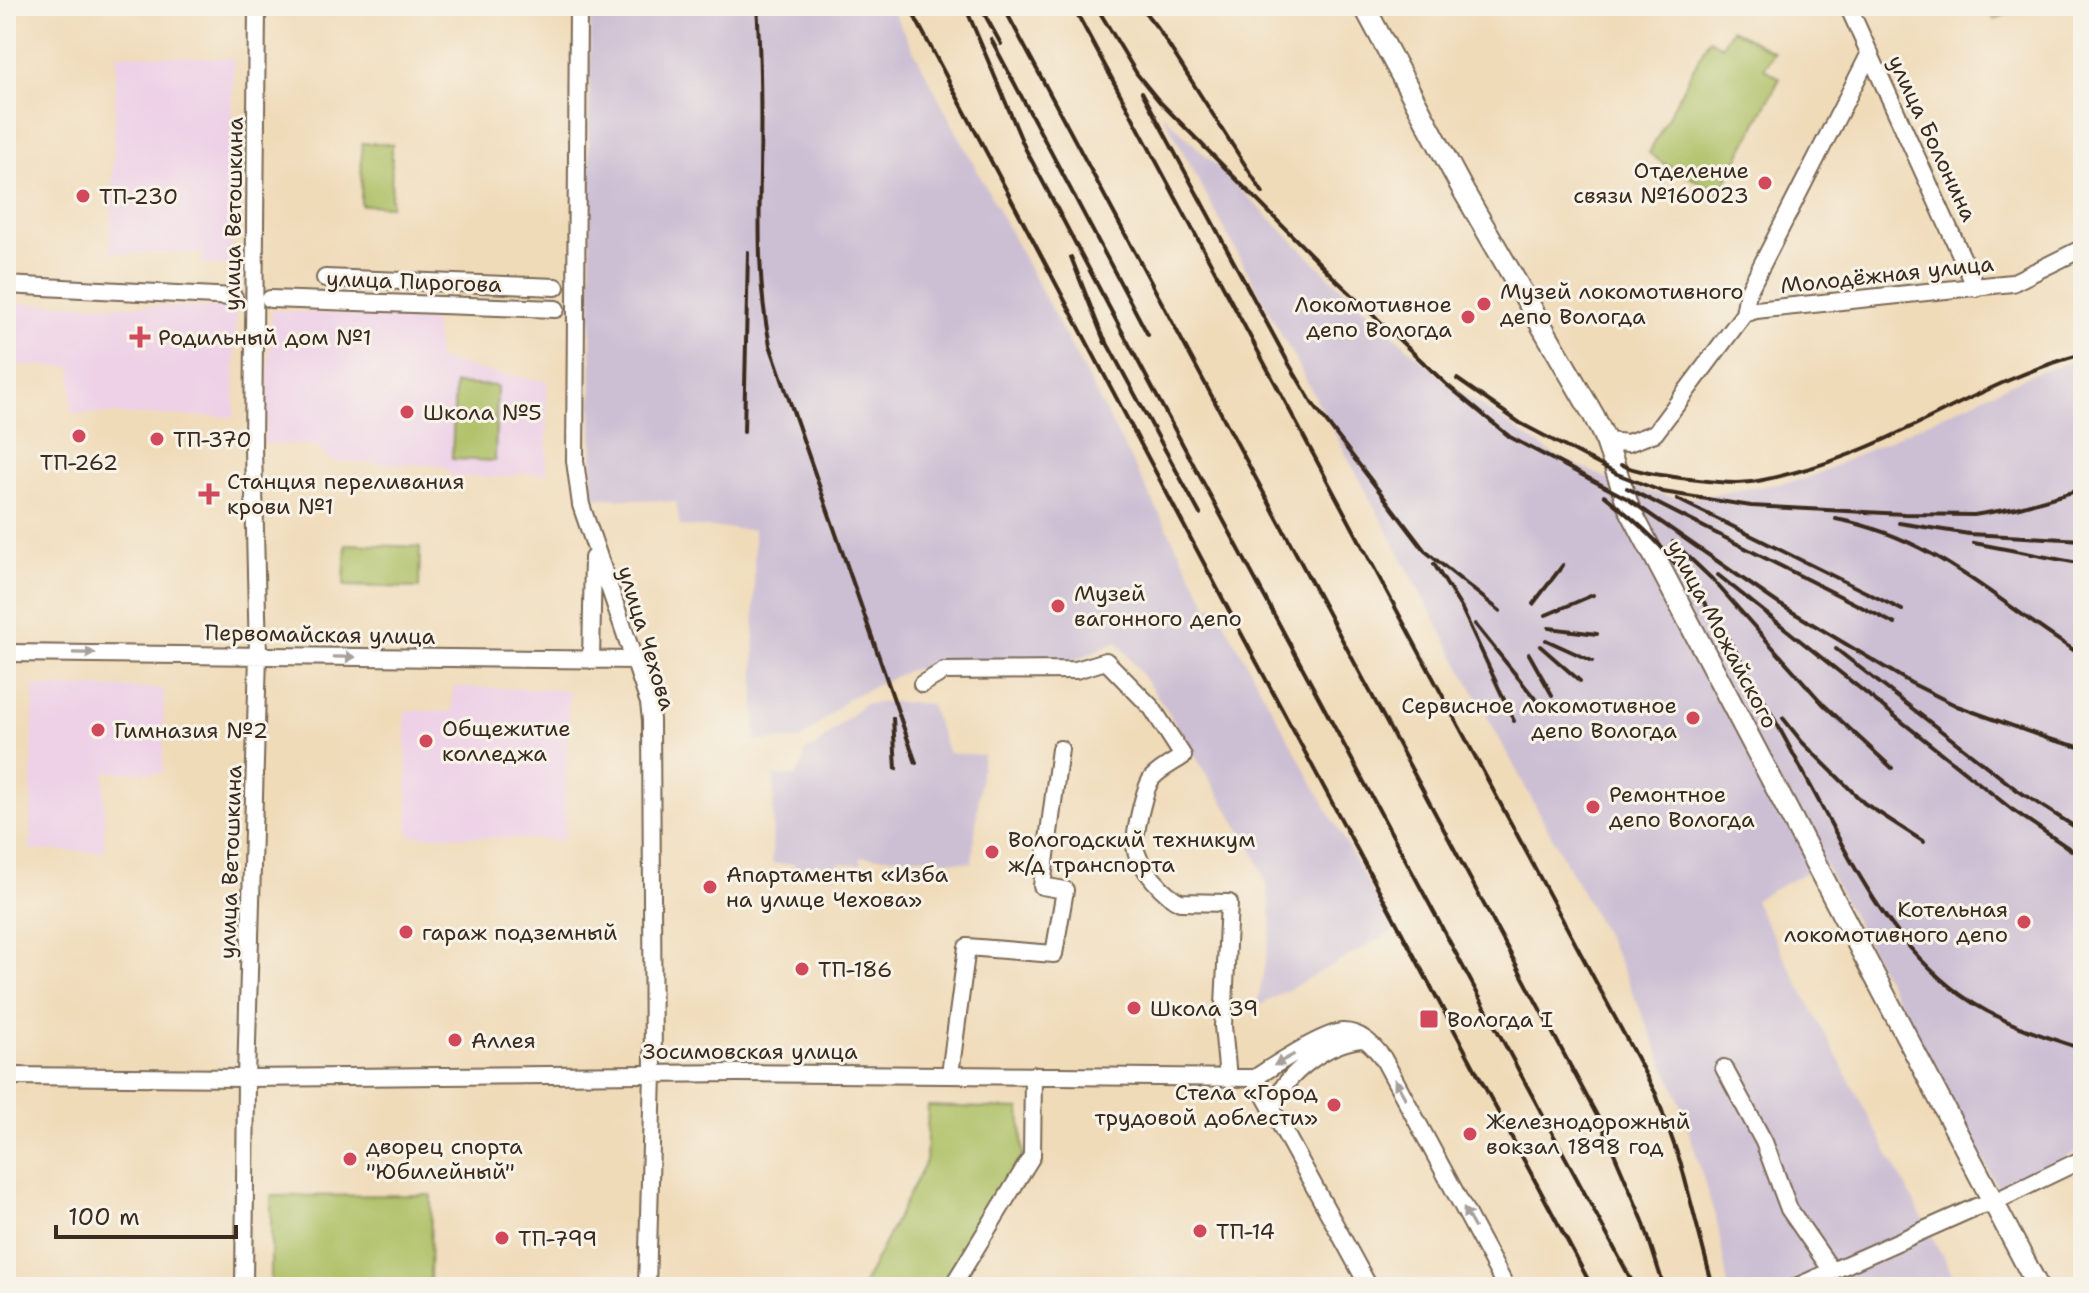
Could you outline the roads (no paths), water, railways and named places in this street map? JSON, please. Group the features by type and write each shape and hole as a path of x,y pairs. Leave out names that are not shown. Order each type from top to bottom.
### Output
{"main road":[{"name":"улица Можайского","path":"1364,6 1427,125 1606,441 1629,508 2038,1287"}],"street":[{"name":"улица Ветошкина","path":"244,1287 246,1078 258,655 253,448 257,6"},
{"name":"улица Чехова","path":"578,6 575,461 581,505 649,703 651,720 653,1073 647,1287"},
{"name":"улица Болонина","path":"1848,6 1976,288"},
{"path":"1606,441 1628,443 1659,429 1744,314 1748,292 1870,53"},
{"name":"Молодёжная улица","path":"1744,314 1756,310 2012,283 2083,248"},
{"name":"улица Пирогова","path":"325,278 556,287"},
{"path":"6,285 234,297"},
{"name":"улица Пирогова","path":"270,299 556,309"},
{"path":"591,660 593,545"},
{"name":"Первомайская улица","path":"6,653 634,660"},
{"path":"922,684 944,671 1076,670 1106,661 1152,708 1183,756 1159,772 1147,788 1135,851 1161,889 1173,899 1180,902 1229,903 1223,1026 1228,1078"},
{"path":"950,1074 967,947 1054,954 1065,890 1042,886 1060,749"},
{"path":"1369,1287 1255,1078 1334,1033 1351,1033 1366,1039 1383,1058 1506,1287"},
{"path":"1273,1107 1283,1087 1310,1063 1347,1042 1366,1039"},
{"path":"1724,1068 1764,1142 1789,1209 1832,1271"},
{"name":"Зосимовская улица","path":"6,1076 246,1078 653,1073 1255,1078"},
{"path":"952,1287 1032,1156 1033,1075"},
{"path":"1796,1287 1976,1207 1994,1202 2083,1159"}],"railway":[{"path":"757,6 760,259 770,345 916,763"},
{"path":"909,6 1592,1287"},
{"path":"965,6 1025,148 1635,1287"},
{"path":"980,6 1001,44"},
{"path":"1003,6 1602,1125 1643,1221 1664,1287"},
{"path":"1073,6 1656,1094 1681,1164 1713,1287"},
{"path":"1096,6 1137,74 1159,101 1332,276 1446,384 1510,437 1628,499 1779,604 1911,683 1957,706 2083,748"},
{"path":"1140,6 1159,30 1263,193"},
{"path":"991,39 1148,335"},
{"path":"1142,92 1312,403 1425,551 1500,611"},
{"path":"744,432 748,252"},
{"path":"1071,257 1105,343"},
{"path":"1101,332 1200,514"},
{"path":"1621,465 1651,473 1715,482 1744,483 1774,478 1833,461 2010,380 2083,354"},
{"path":"1457,379 1520,423 1617,474 1663,492 1751,506 1974,515 2016,508 2083,489"},
{"path":"1627,488 1895,624"},
{"path":"1604,495 1655,541 1706,605 1764,700 1861,878 1915,953 1961,995 1989,1013 2083,1049"},
{"path":"1677,499 1902,610"},
{"path":"1836,519 1873,528 1937,557 2083,656"},
{"path":"1899,523 1969,534 2083,540"},
{"path":"1673,542 1713,580 1823,704 1892,768"},
{"path":"1974,543 2083,564"},
{"path":"1434,564 1462,609 1514,721"},
{"path":"1533,604 1563,565"},
{"path":"1718,575 2010,808 2083,858"},
{"path":"1546,615 1593,595"},
{"path":"1475,624 1536,700"},
{"path":"1549,628 1597,634"},
{"path":"1546,640 1592,661"},
{"path":"1540,646 1580,681"},
{"path":"1836,649 2017,790 2083,832"},
{"path":"1529,654 1552,695"},
{"path":"893,718 896,769"},
{"path":"1783,718 1802,742 1864,803 1924,842"}],"place":[{"name":"Отделение связи №160023","path":"1765,183"},
{"name":"ТП-230","path":"83,196"},
{"name":"Музей локомотивного депо Вологда","path":"1484,304"},
{"name":"Локомотивное депо Вологда","path":"1468,317"},
{"name":"Родильный дом №1","path":"140,337"},
{"name":"Школа №5","path":"407,412"},
{"name":"ТП-262","path":"79,436"},
{"name":"ТП-370","path":"157,439"},
{"name":"Станция переливания крови №1","path":"209,494"},
{"name":"Музей вагонного депо","path":"1058,606"},
{"name":"Сервисное локомотивное депо Вологда","path":"1693,718"},
{"name":"Гимназия №2","path":"98,730"},
{"name":"Общежитие колледжа","path":"426,741"},
{"name":"Ремонтное депо Вологда","path":"1593,807"},
{"name":"Вологодский техникум ж/д транспорта","path":"992,852"},
{"name":"Апартаменты «Изба на улице Чехова»","path":"710,887"},
{"name":"Котельная локомотивного депо","path":"2024,922"},
{"name":"гараж подземный","path":"406,932"},
{"name":"ТП-186","path":"802,969"},
{"name":"Школа 39","path":"1134,1008"},
{"name":"Вологда I","path":"1429,1019"},
{"name":"Аллея","path":"455,1040"},
{"name":"Стела «Город трудовой доблести»","path":"1334,1105"},
{"name":"Железнодорожный вокзал 1898 год","path":"1470,1134"},
{"name":"дворец спорта \"Юбилейный\"","path":"350,1159"},
{"name":"ТП-14","path":"1200,1231"},
{"name":"ТП-799","path":"502,1238"}]}
